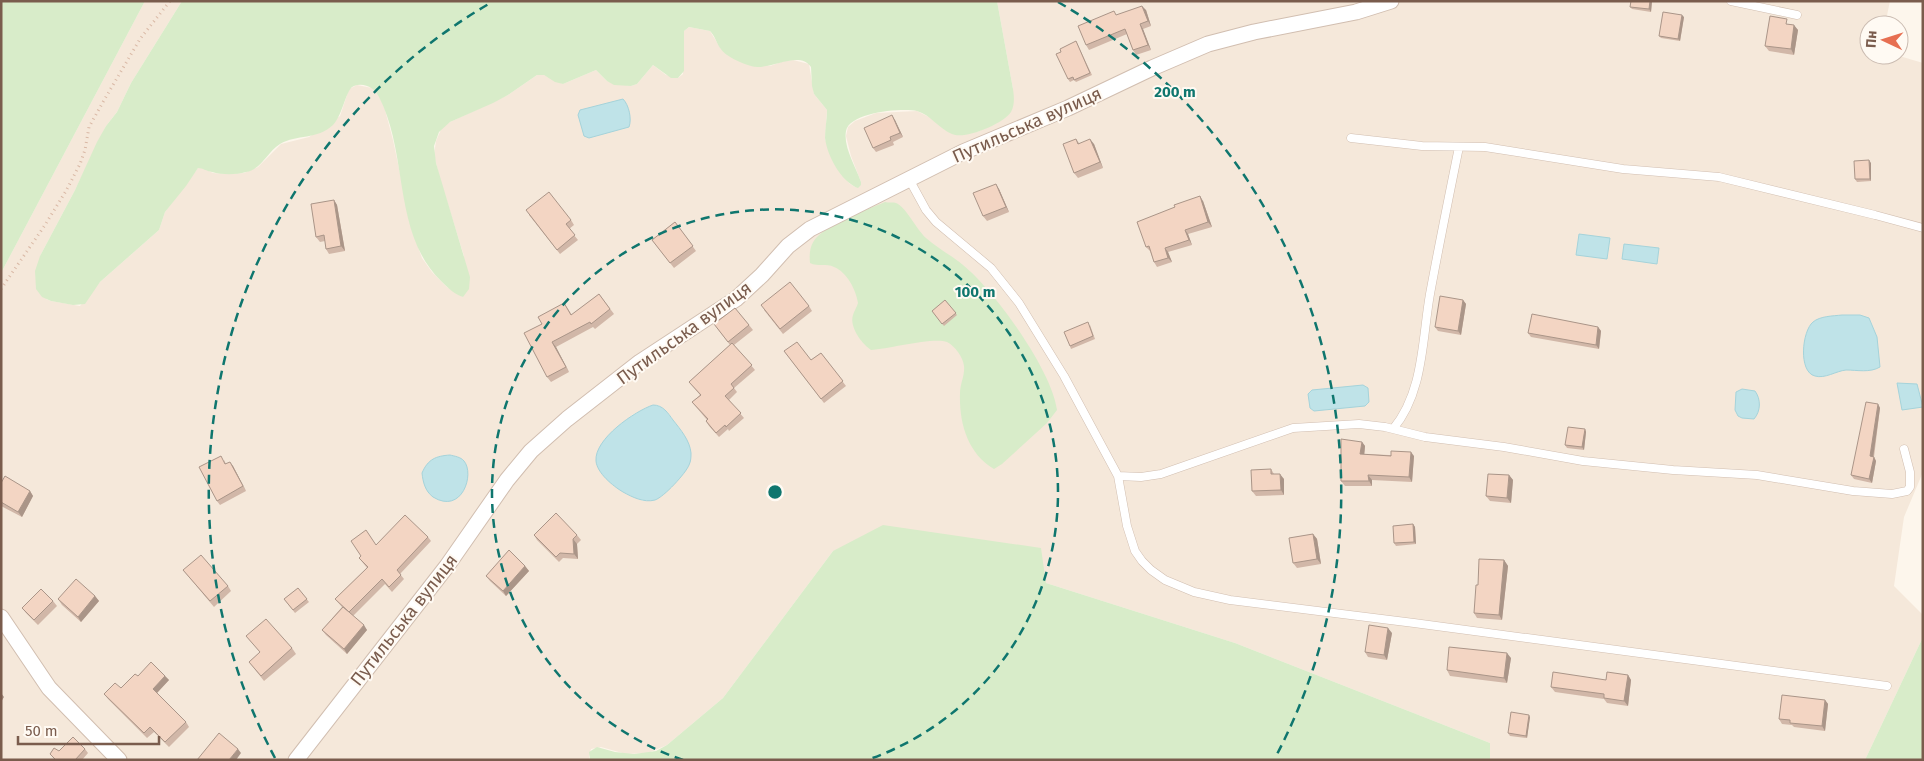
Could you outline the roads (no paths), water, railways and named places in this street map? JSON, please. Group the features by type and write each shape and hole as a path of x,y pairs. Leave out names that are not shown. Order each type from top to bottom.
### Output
{"street":[{"name":"Путильська вулиця","path":"296,760 441,573 507,480 531,451 567,419 640,362 736,299 762,275 788,246 810,229 963,152 1068,108 1208,44 1254,32 1356,12 1391,1"},
{"path":"1,618 49,688 119,760"}],"lane":[{"path":"1731,1 1797,15"},
{"path":"1351,138 1408,145 1504,150 1623,169 1719,177 1875,214 1923,228"},
{"path":"1393,429 1407,410 1417,379 1425,322 1459,147"},
{"path":"909,180 926,210 936,222 991,268 1019,303 1064,376 1118,476 1127,526 1135,551 1151,570 1166,580 1194,592 1230,600 1887,686"},
{"path":"1118,476 1141,477 1161,474 1302,426 1359,424 1393,429 1425,437 1497,446 1583,461 1673,470 1757,475 1881,494 1901,493 1907,491 1910,487 1910,472 1904,449"}],"water":[{"path":"623,99 629,112 629,127 589,138 584,136 578,115 580,110"},
{"path":"1579,234 1610,238 1607,259 1576,255"},
{"path":"1624,244 1659,248 1657,264 1622,259"},
{"path":"1842,315 1860,315 1869,318 1877,337 1880,367 1872,370 1846,370 1819,377 1815,376 1810,373 1804,360 1804,342 1809,327 1819,319"},
{"path":"1897,383 1917,384 1923,407 1902,410"},
{"path":"1363,385 1368,388 1369,402 1365,406 1314,411 1310,408 1308,394 1312,390"},
{"path":"1742,389 1755,391 1758,398 1759,409 1754,419 1742,418 1738,416 1735,410 1736,392"},
{"path":"653,405 660,406 665,410 682,432 689,444 691,458 687,469 669,490 655,500 647,501 630,496 606,479 599,470 596,461 597,453 608,435 636,413"},
{"path":"450,455 464,461 467,467 467,483 464,491 458,497 452,501 443,501 433,497 428,492 422,473 427,464 433,459"}]}
